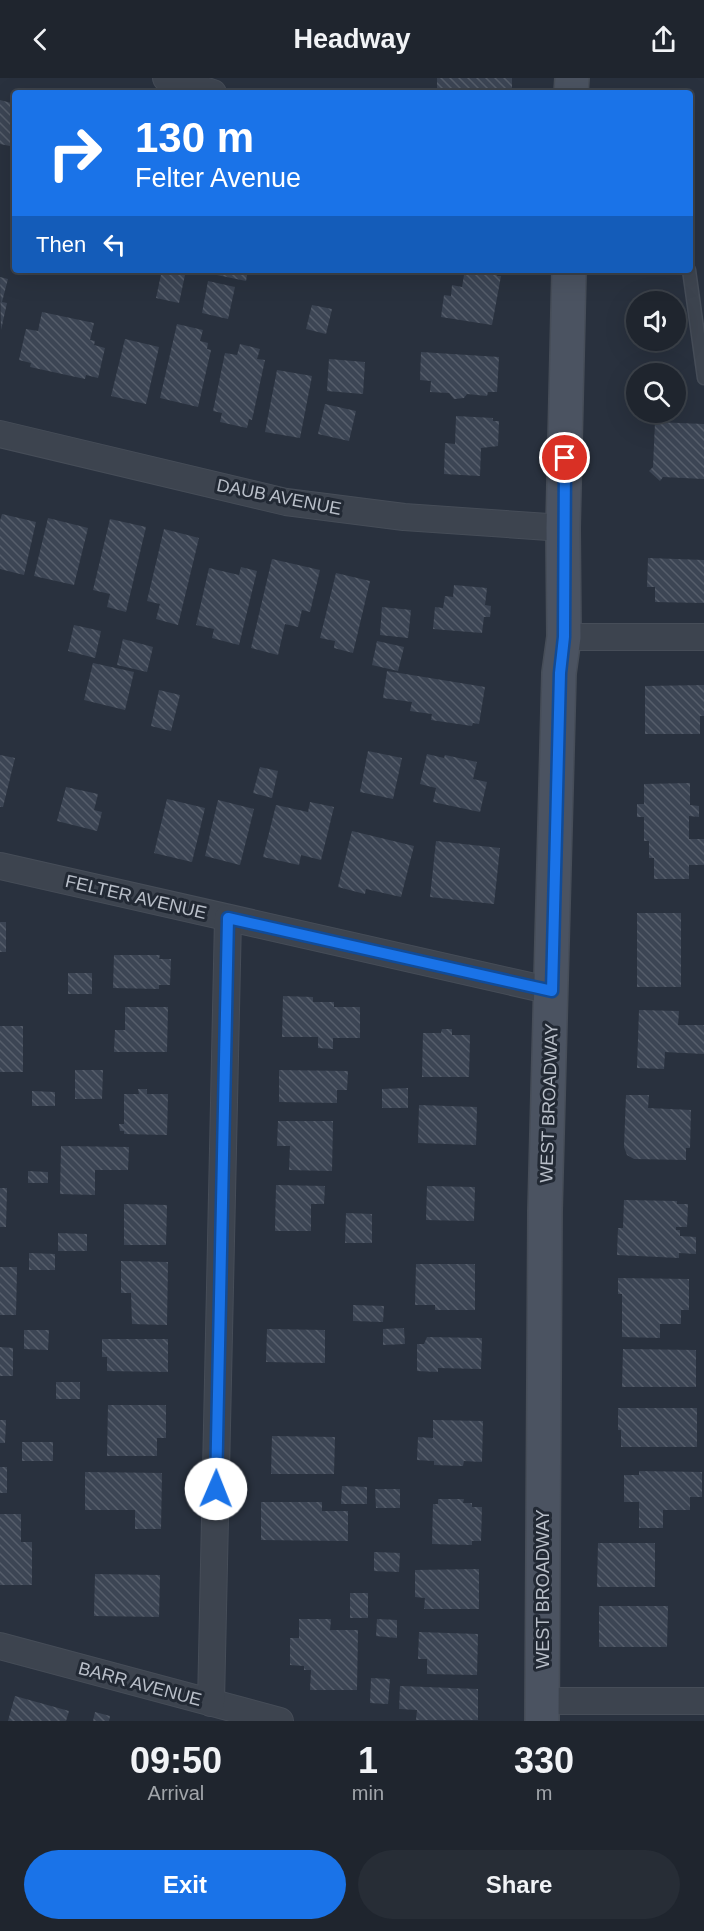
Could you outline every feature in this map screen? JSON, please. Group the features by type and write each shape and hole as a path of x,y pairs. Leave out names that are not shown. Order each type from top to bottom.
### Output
{"main road":[{"name":"WEST BROADWAY","path":"542,1711 545,1211 560,673 564,637 563,528 569,273"}],"street":[{"path":"166,78 204,90"},
{"name":"DAUB AVENUE","path":"0,434 286,502 404,517 563,528"},
{"path":"564,637 704,637"},
{"name":"FELTER AVENUE","path":"0,866 552,991"},
{"path":"211,1703 228,918"},
{"name":"BARR AVENUE","path":"0,1646 280,1721"},
{"path":"542,1711 704,1701"}],"lane":[{"path":"689,273 704,378"}],"building":[{"path":"437,78 512,78 512,90 437,90"},
{"path":"0,100 12,103 12,146 0,144"},
{"path":"161,273 185,275 179,303 156,298"},
{"path":"217,273 247,273 246,281 217,275"},
{"path":"447,273 498,273 497,276 501,276 492,325 441,317 444,295 451,296 452,285 462,287 464,275"},
{"path":"0,277 8,279 2,302 7,303 1,330"},
{"path":"208,281 235,287 228,319 202,313"},
{"path":"312,305 332,309 326,334 306,329"},
{"path":"42,312 94,323 90,340 95,341 94,345 105,348 98,378 86,375 85,379 30,367 31,363 19,360 26,329 38,331"},
{"path":"177,324 203,330 200,341 208,343 207,349 211,350 198,407 160,398"},
{"path":"125,339 159,347 146,404 111,396"},
{"path":"240,344 260,349 257,359 265,360 252,420 249,419 247,428 220,422 222,413 213,411 225,353 237,355"},
{"path":"421,352 499,357 497,392 488,392 487,396 467,394 464,398 454,399 449,393 430,392 431,381 420,380"},
{"path":"329,359 365,362 363,394 327,391"},
{"path":"277,370 312,376 300,438 265,432"},
{"path":"325,404 356,411 349,441 318,434"},
{"path":"456,416 493,418 493,421 499,421 498,446 481,448 480,476 444,474 445,443 455,444"},
{"path":"655,423 704,424 704,479 663,477 660,481 649,471 653,467"},
{"path":"2,514 36,522 24,575 0,569"},
{"path":"48,518 88,528 74,585 34,576"},
{"path":"110,519 146,527 126,612 107,607 110,594 93,590"},
{"path":"164,529 199,538 178,625 156,619 160,604 147,601"},
{"path":"648,558 704,560 704,603 655,602 655,587 647,587"},
{"path":"272,559 320,570 310,612 302,610 298,627 285,624 278,655 251,648"},
{"path":"241,567 257,571 239,645 212,638 214,629 196,625 209,568 239,575"},
{"path":"336,573 370,581 353,653 334,648 335,641 320,638"},
{"path":"454,585 487,588 485,605 491,606 490,617 484,617 482,633 433,629 435,607 443,608 445,596 453,597"},
{"path":"382,607 411,610 408,638 380,635"},
{"path":"74,625 101,631 95,658 68,651"},
{"path":"123,639 153,647 147,672 117,665"},
{"path":"377,641 404,647 398,671 372,665"},
{"path":"93,663 134,672 125,710 84,700"},
{"path":"387,671 485,687 479,724 473,723 472,726 431,720 432,714 410,711 412,702 383,698"},
{"path":"704,685 704,716 700,716 700,734 645,734 645,686"},
{"path":"159,690 180,695 171,731 151,726"},
{"path":"368,751 402,758 393,799 360,792"},
{"path":"427,754 444,758 445,755 477,762 473,779 487,782 480,812 433,802 436,788 420,784"},
{"path":"0,755 15,758 3,807 0,807"},
{"path":"260,767 278,771 272,798 253,793"},
{"path":"690,783 690,805 699,806 699,817 689,816 689,839 704,839 704,865 689,865 689,879 654,879 654,858 649,858 649,841 644,841 644,817 637,817 637,804 644,804 644,784"},
{"path":"66,787 98,794 94,810 102,812 97,831 57,821"},
{"path":"167,799 205,808 192,862 154,853"},
{"path":"218,800 254,809 240,865 205,856"},
{"path":"310,802 334,807 321,860 301,855 299,865 263,857 276,805 308,812"},
{"path":"352,831 414,846 401,897 366,889 365,894 338,887"},
{"path":"436,841 500,848 494,904 430,897"},
{"path":"637,913 681,913 681,987 637,987"},
{"path":"0,922 6,922 6,952 0,952"},
{"path":"114,955 160,955 159,959 171,959 170,985 159,985 159,989 113,988"},
{"path":"68,973 92,973 92,994 68,994"},
{"path":"283,996 313,997 313,1002 334,1002 334,1007 360,1007 360,1038 333,1038 333,1049 318,1048 318,1037 282,1037"},
{"path":"125,1007 168,1007 167,1052 114,1052 115,1030 125,1030"},
{"path":"639,1010 679,1011 678,1025 704,1025 704,1054 665,1052 664,1069 637,1068"},
{"path":"0,1026 23,1026 23,1072 0,1072"},
{"path":"442,1029 452,1029 452,1035 470,1035 469,1077 422,1077 423,1033 441,1033"},
{"path":"75,1070 103,1070 102,1099 75,1099"},
{"path":"279,1070 348,1071 347,1090 337,1090 337,1103 279,1102"},
{"path":"408,1088 408,1108 382,1108 382,1089"},
{"path":"138,1089 147,1089 147,1094 168,1094 167,1135 124,1134 124,1131 120,1131 119,1124 124,1124 124,1094 139,1094"},
{"path":"32,1091 55,1092 55,1106 32,1106"},
{"path":"626,1095 649,1095 648,1108 691,1110 690,1148 686,1148 686,1160 634,1159 627,1155 624,1147"},
{"path":"419,1105 477,1107 476,1145 418,1143"},
{"path":"278,1121 333,1121 332,1171 289,1170 290,1146 277,1146"},
{"path":"61,1146 129,1147 128,1170 95,1170 95,1195 60,1194"},
{"path":"28,1171 48,1172 48,1183 28,1183"},
{"path":"276,1185 325,1186 324,1204 311,1204 311,1231 275,1231"},
{"path":"427,1186 475,1187 474,1221 426,1220"},
{"path":"0,1188 7,1188 6,1227 0,1227"},
{"path":"624,1200 677,1201 677,1204 688,1204 687,1227 676,1227 676,1230 680,1230 680,1236 696,1237 696,1254 679,1253 679,1258 617,1255 618,1228 623,1228"},
{"path":"124,1204 167,1205 166,1245 124,1245"},
{"path":"346,1213 372,1214 372,1243 345,1243"},
{"path":"58,1233 87,1234 87,1251 58,1251"},
{"path":"29,1253 55,1254 55,1270 29,1270"},
{"path":"121,1261 168,1262 167,1325 132,1324 131,1293 121,1293"},
{"path":"416,1264 475,1264 475,1310 435,1310 435,1305 415,1305"},
{"path":"0,1267 17,1267 16,1315 0,1315"},
{"path":"618,1278 689,1279 689,1310 681,1310 681,1324 660,1324 660,1338 622,1337 622,1294 618,1294"},
{"path":"353,1305 384,1306 383,1322 353,1321"},
{"path":"404,1328 405,1344 383,1345 383,1329"},
{"path":"267,1329 325,1330 325,1363 266,1362"},
{"path":"24,1330 49,1330 48,1350 24,1349"},
{"path":"427,1337 482,1338 481,1369 438,1368 438,1372 417,1371 417,1344 424,1344"},
{"path":"102,1339 168,1339 168,1372 107,1371 107,1357 102,1357"},
{"path":"0,1347 13,1348 13,1376 0,1376"},
{"path":"623,1349 696,1350 696,1387 622,1387"},
{"path":"56,1382 80,1382 80,1399 56,1399"},
{"path":"108,1405 166,1405 166,1438 157,1438 157,1456 107,1456"},
{"path":"618,1408 697,1408 697,1447 621,1447"},
{"path":"0,1420 6,1420 5,1443 0,1443"},
{"path":"433,1420 483,1421 482,1462 464,1461 463,1466 434,1465 434,1461 417,1460 418,1437 433,1438"},
{"path":"272,1436 335,1437 334,1474 271,1474"},
{"path":"22,1442 53,1442 53,1461 22,1461"},
{"path":"0,1467 7,1467 7,1493 0,1493"},
{"path":"639,1471 702,1472 702,1497 690,1497 690,1510 663,1510 663,1528 639,1528 639,1502 624,1502 624,1475 639,1475"},
{"path":"85,1472 162,1473 161,1529 135,1529 135,1510 85,1510"},
{"path":"342,1486 367,1487 367,1504 341,1504"},
{"path":"375,1489 400,1489 400,1508 376,1508"},
{"path":"438,1499 464,1499 463,1503 472,1503 472,1507 482,1507 481,1541 472,1541 472,1545 432,1544 433,1504 438,1504"},
{"path":"261,1502 322,1502 322,1511 348,1511 348,1541 261,1540"},
{"path":"0,1514 21,1514 21,1542 32,1542 32,1585 0,1585"},
{"path":"598,1543 655,1543 655,1587 597,1587"},
{"path":"374,1552 400,1553 399,1572 374,1571"},
{"path":"479,1569 479,1609 424,1609 425,1598 415,1597 415,1570"},
{"path":"95,1574 160,1575 159,1617 94,1616"},
{"path":"350,1593 368,1593 368,1618 350,1618"},
{"path":"599,1606 668,1606 667,1647 599,1647"},
{"path":"299,1619 331,1619 330,1630 358,1630 357,1690 310,1690 311,1670 304,1670 304,1666 290,1665 290,1638 299,1638"},
{"path":"377,1619 397,1620 397,1638 376,1636"},
{"path":"419,1632 478,1634 477,1675 427,1674 427,1659 418,1659"},
{"path":"371,1678 390,1679 388,1704 370,1703"},
{"path":"400,1686 478,1689 478,1720 416,1720 417,1710 399,1709"},
{"path":"15,1696 69,1711 66,1721 8,1721"},
{"path":"95,1712 110,1716 109,1721 93,1721"}],"route":[{"path":"216,1489 228,918 552,991 560,673 564,637 565,458"}]}
